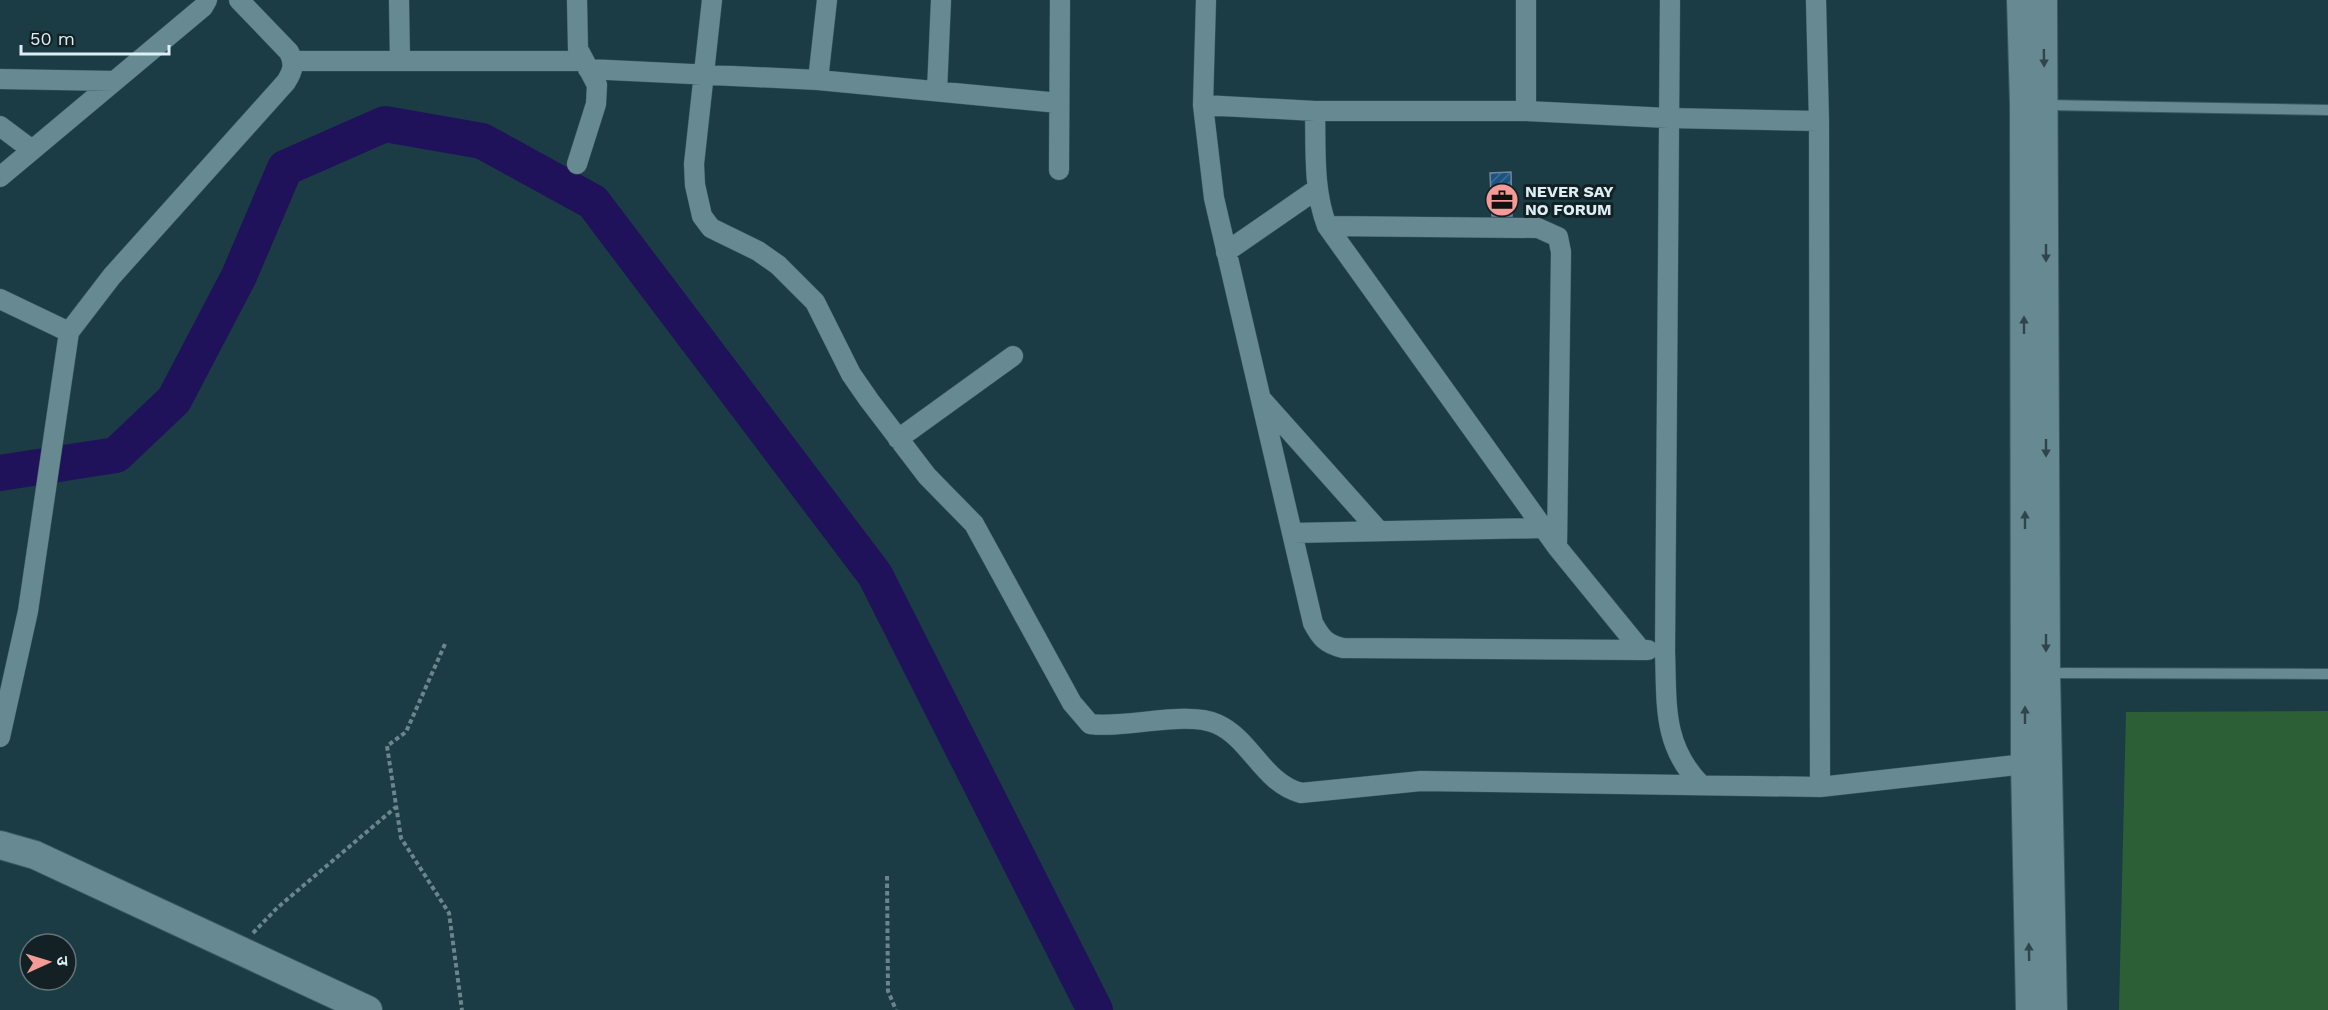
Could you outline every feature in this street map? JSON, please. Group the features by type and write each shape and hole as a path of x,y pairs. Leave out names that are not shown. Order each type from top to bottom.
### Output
{"main road":[{"path":"2021,0 2024,104 2025,764 2030,1010"},
{"path":"2043,0 2046,673 2053,1010"},
{"path":"0,845 35,855 368,1010"}],"street":[{"path":"0,177 207,0"},
{"path":"1,726 7,680 28,611 67,339 112,276 286,82 292,71 293,61 289,52 239,0"},
{"path":"399,0 400,61"},
{"path":"577,0 578,49 597,85 597,94 577,164"},
{"path":"712,0 694,164 695,185 702,216 711,228 758,251 778,265 815,302 851,374 927,476 974,524 1072,703 1090,724 1205,720 1228,731 1276,781 1287,789 1301,793 1421,781 1820,787 2025,764"},
{"path":"818,80 827,0"},
{"path":"937,91 941,0"},
{"path":"1059,170 1060,0"},
{"path":"1206,0 1203,105 1214,198 1313,623 1329,645 1343,648 1665,652"},
{"path":"1526,0 1526,111"},
{"path":"1670,0 1665,652 1670,731 1686,769 1701,785"},
{"path":"1816,0 1819,121 1820,787"},
{"path":"293,61 585,65 818,80 1059,103"},
{"path":"0,80 114,81"},
{"path":"1203,105 1315,111 1526,111 1668,118 1819,121"},
{"path":"1315,111 1317,189 1320,208 1327,226 1557,547 1641,650"},
{"path":"0,126 32,150"},
{"path":"1226,252 1317,189"},
{"path":"1327,226 1538,228 1548,230 1558,237 1561,252 1557,547"},
{"path":"0,299 67,339"},
{"path":"898,439 1013,356"},
{"path":"1261,399 1379,531"},
{"path":"1292,533 1544,528"}],"lane":[{"path":"2045,105 2328,110"},
{"path":"2046,673 2328,674"}],"path":[{"path":"445,644 406,732 387,746 401,838 449,912 462,1010"},
{"path":"237,951 277,908 396,806"},
{"path":"887,876 888,991 896,1010"}],"green space":[{"path":"2328,711 2328,1010 2119,1010 2126,712"}],"building":[{"path":"1511,172 1512,216 1492,216 1490,173"}],"waterway":[{"path":"0,473 116,455 174,400 239,276 285,168 385,124 482,141 593,202 875,575 1095,1010"}],"place":[{"name":"NEVER SAY NO FORUM","path":"1502,200"}]}
